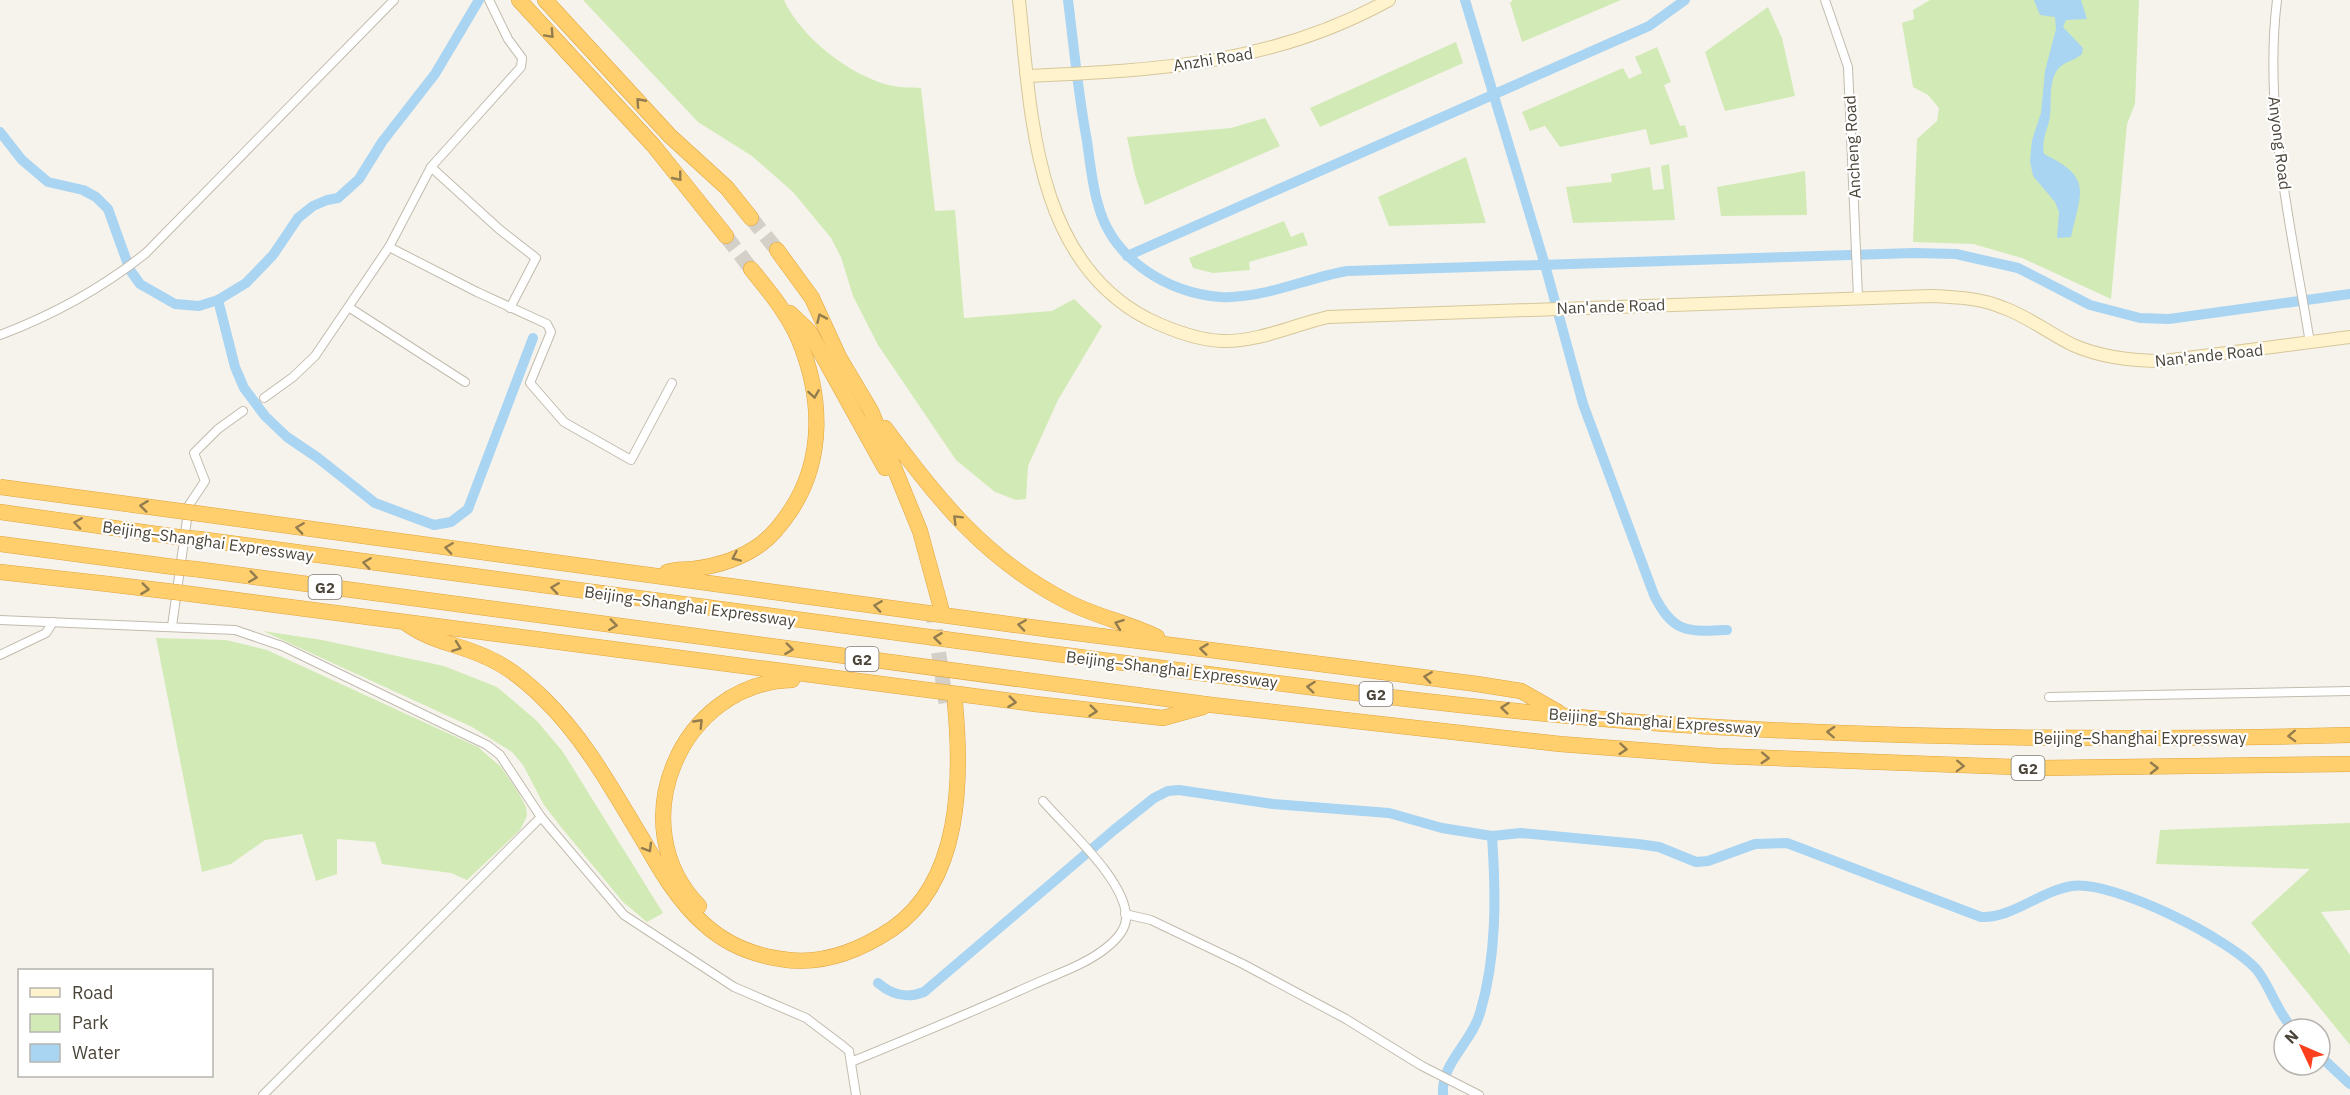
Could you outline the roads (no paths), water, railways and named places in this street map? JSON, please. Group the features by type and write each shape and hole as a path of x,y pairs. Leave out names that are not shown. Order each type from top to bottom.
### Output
{"highway":[{"path":"519,0 653,145 726,236"},
{"path":"545,0 670,136 728,188 752,218"},
{"path":"777,250 812,298 839,357 871,411 936,497 998,556 1045,589 1069,603 1173,645"},
{"path":"751,268 774,297 809,331 888,472 937,608 920,531 871,411"},
{"path":"655,576 674,569 710,566 736,558 762,544 781,524 809,476 818,422 815,394 798,338 774,297"},
{"path":"0,488 1521,691 1563,715"},
{"name":"Beijing–Shanghai Expressway","path":"0,512 759,616 1242,679 1563,715 1708,726 2040,739 2199,739 2350,735"},
{"name":"Beijing–Shanghai Expressway","path":"0,543 1212,705 1660,752 2039,768 2350,764"},
{"path":"0,572 183,593 1035,705 1163,718 1212,705"},
{"path":"405,622 425,636 486,657 517,676 544,698 567,724 608,781 675,891 704,925 742,949 764,956 813,961 874,936 920,888 939,849 948,806 951,703"},
{"path":"830,953 789,952 746,941 728,931 696,902 684,885 668,846 664,806 670,773 680,748 704,717 739,692 770,682 852,681"}],"street":[{"path":"0,335 43,318 121,273 161,240 394,0"},
{"path":"264,398 306,366 350,308 389,247 431,167 523,63 489,0"},
{"name":"Nan'ande Road","path":"1019,0 1027,76 1041,164 1052,205 1071,245 1089,273 1109,294 1167,328 1194,337 1222,341 1264,336 1328,317 1931,296 1981,301 2026,318 2074,345 2116,358 2140,361 2164,361 2350,337"},
{"name":"Anzhi Road","path":"1027,76 1089,73 1222,60 1262,52 1344,22 1389,0"},
{"name":"Ancheng Road","path":"1825,0 1848,68 1858,297"},
{"name":"Anyong Road","path":"2277,0 2272,54 2272,88 2310,343"},
{"path":"431,167 499,229 536,258 510,308"},
{"path":"389,247 551,328 549,339 532,374 532,385 542,393 564,422 631,460 672,383"},
{"path":"350,308 465,382"},
{"path":"172,626 189,505 205,481 194,453 209,437 243,411"},
{"path":"0,620 212,627 256,636 458,729 500,755 541,817 604,894 640,928 734,987 806,1018 849,1051 856,1095"},
{"path":"0,656 46,633 53,622"},
{"path":"2049,697 2350,691"},
{"path":"852,1062 962,1017 1092,957 1113,943 1119,935 1124,926 1125,914 1122,897 1094,858 1043,801"},
{"path":"263,1095 541,817"},
{"path":"1125,914 1151,920 1243,964 1346,1019 1431,1071 1479,1095"}],"water":[{"path":"2034,0 2081,0 2087,19 2066,20 2063,27 2083,48 2082,54 2061,66 2055,74 2050,116 2043,144 2044,154 2070,171 2080,187 2071,237 2057,238 2059,212 2055,202 2033,176 2030,161 2032,140 2041,113 2045,71 2056,29 2055,17 2040,15"}],"waterway":[{"path":"0,132 22,160 48,182 83,190 96,197 108,209 130,270 140,284 175,304 199,306 218,300 246,283 273,255 298,218 313,206 338,198 359,179 382,142 435,74 479,0"},
{"path":"1068,0 1093,181 1105,224 1129,257 1144,270 1181,289 1201,294 1221,297 1253,295 1347,271 1914,253 1956,254 2018,268 2090,305 2140,318 2169,319 2350,294"},
{"path":"1465,0 1545,265 1583,404 1654,595 1668,617 1683,628 1701,631 1727,630"},
{"path":"1127,256 1649,26 1685,0"},
{"path":"218,300 235,367 244,388 265,416 287,437 318,458 375,503 434,525 451,522 468,509 533,338"},
{"path":"878,983 900,995 924,992 1154,798 1168,791 1179,790 1273,804 1389,813 1442,828 1492,836 1521,833 1638,844 1659,847 1696,862 1708,861 1755,844 1787,843 1981,917 2004,913 2060,889 2072,886 2091,887 2114,892 2170,914 2243,957 2262,977 2284,1017"},
{"path":"1443,1095 1444,1083 1451,1063 1476,1024 1490,970 1494,925 1492,836"},
{"path":"2332,1067 2350,1084"}],"tunnel":[{"path":"751,218 777,250"},
{"path":"726,236 751,269"},
{"path":"932,607 946,703"}]}
